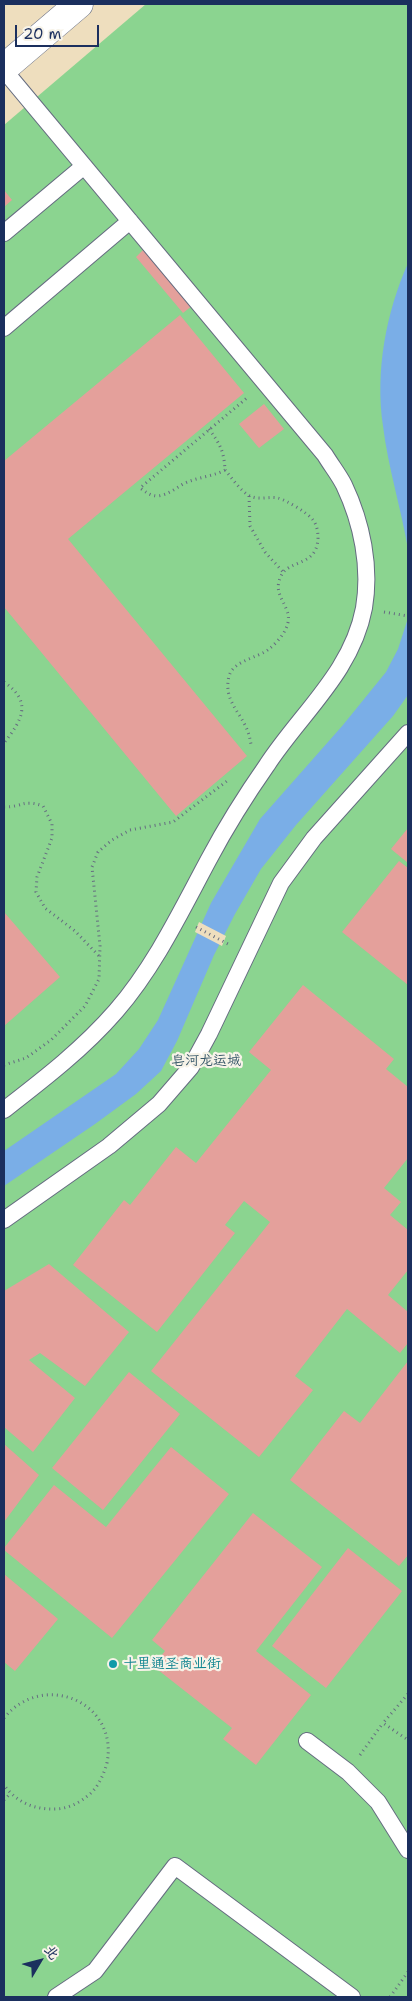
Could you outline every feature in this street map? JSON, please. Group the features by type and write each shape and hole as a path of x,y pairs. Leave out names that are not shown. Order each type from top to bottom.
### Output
{"street":[{"path":"4,69 79,4"}],"lane":[{"path":"4,69 325,455 344,485 364,546 367,572 364,609 349,653 332,681 272,757 243,800 147,970 117,1009 88,1041 57,1070 4,1110"},
{"path":"4,233 84,166"},
{"path":"4,328 130,221"},
{"path":"4,1220 109,1146 159,1104 191,1067 209,1034 281,883 314,838 408,733"},
{"path":"307,1741 348,1772 378,1802 408,1850"},
{"path":"56,1997 95,1970 175,1866 352,1997"}],"path":[{"path":"225,470 215,475 198,478 159,496 150,495 140,488 265,382"},
{"path":"209,429 219,441 224,454 225,470 249,496 263,499 278,498 297,508 313,520 318,532 318,547 309,559 283,572 277,585 280,598 288,612 288,624 281,637 268,650 238,665 229,675 228,690 232,706 248,731 252,747 248,755"},
{"path":"249,496 250,526 265,552 283,572"},
{"path":"4,682 12,688 20,699 23,713 17,727 4,743"},
{"path":"4,1065 26,1058 51,1040 85,1006 99,979 100,957 92,867 98,852 112,840 130,830 173,822 234,776"},
{"path":"4,807 12,807 30,801 43,806 52,824 52,838 37,877 36,892 45,908 75,931 100,957"},
{"path":"178,917 248,954"},
{"path":"4,1718 12,1708 29,1698 48,1694 67,1696 84,1704 98,1718 106,1735 108,1754 105,1772 95,1789 81,1801 64,1809 45,1810 26,1805 10,1794 4,1785"},
{"path":"348,1772 383,1723 408,1694"},
{"path":"383,1723 408,1740"},
{"path":"4,1800 10,1794"},
{"path":"390,1997 408,1972"}],"green space":[{"name":"皂河龙运城","path":"146,4 408,4 408,1997 4,1997 4,125"}],"water":[{"path":"408,263 408,549 385,441 380,384 388,322"},
{"path":"408,618 408,695 393,716 296,825 261,869 214,955 177,1041 161,1071 136,1094 4,1186 4,1151 116,1074 139,1049 158,1020 211,903 260,819 343,725 386,672 398,649"}],"pier":[{"path":"199,922 226,936 222,946 195,932"}],"building":[{"path":"4,190 12,200 4,207"},
{"path":"145,248 193,305 183,313 136,257"},
{"path":"180,315 244,393 68,539 247,756 176,816 4,607 4,461"},
{"path":"264,404 284,429 259,448 239,424"},
{"path":"408,828 408,863 391,849"},
{"path":"399,861 408,868 408,985 342,932"},
{"path":"4,912 60,977 4,1026"},
{"path":"303,985 394,1059 386,1069 408,1087 408,1158 384,1188 401,1202 390,1215 408,1230 408,1270 388,1295 408,1312 408,1343 400,1353 347,1309 295,1376 313,1390 259,1457 151,1371 270,1222 244,1201 225,1225 235,1233 157,1332 73,1265 124,1200 130,1205 176,1147 196,1163 271,1070 249,1052"},
{"path":"49,1264 129,1332 85,1386 40,1353 29,1360 75,1398 33,1452 4,1427 4,1291"},
{"path":"408,1361 408,1555 399,1566 290,1480 344,1411 360,1423"},
{"path":"129,1372 180,1414 103,1510 52,1468"},
{"path":"4,1444 39,1475 4,1522"},
{"path":"171,1447 229,1494 112,1638 4,1550 4,1548 54,1485 106,1527"},
{"path":"253,1513 322,1567 256,1651 311,1695 256,1765 223,1739 232,1728 153,1666 165,1651 152,1640"},
{"path":"348,1548 402,1591 326,1688 272,1646"},
{"path":"4,1574 58,1619 15,1671 4,1662"}],"place":[{"name":"十里通圣商业街","path":"113,1664"}]}
